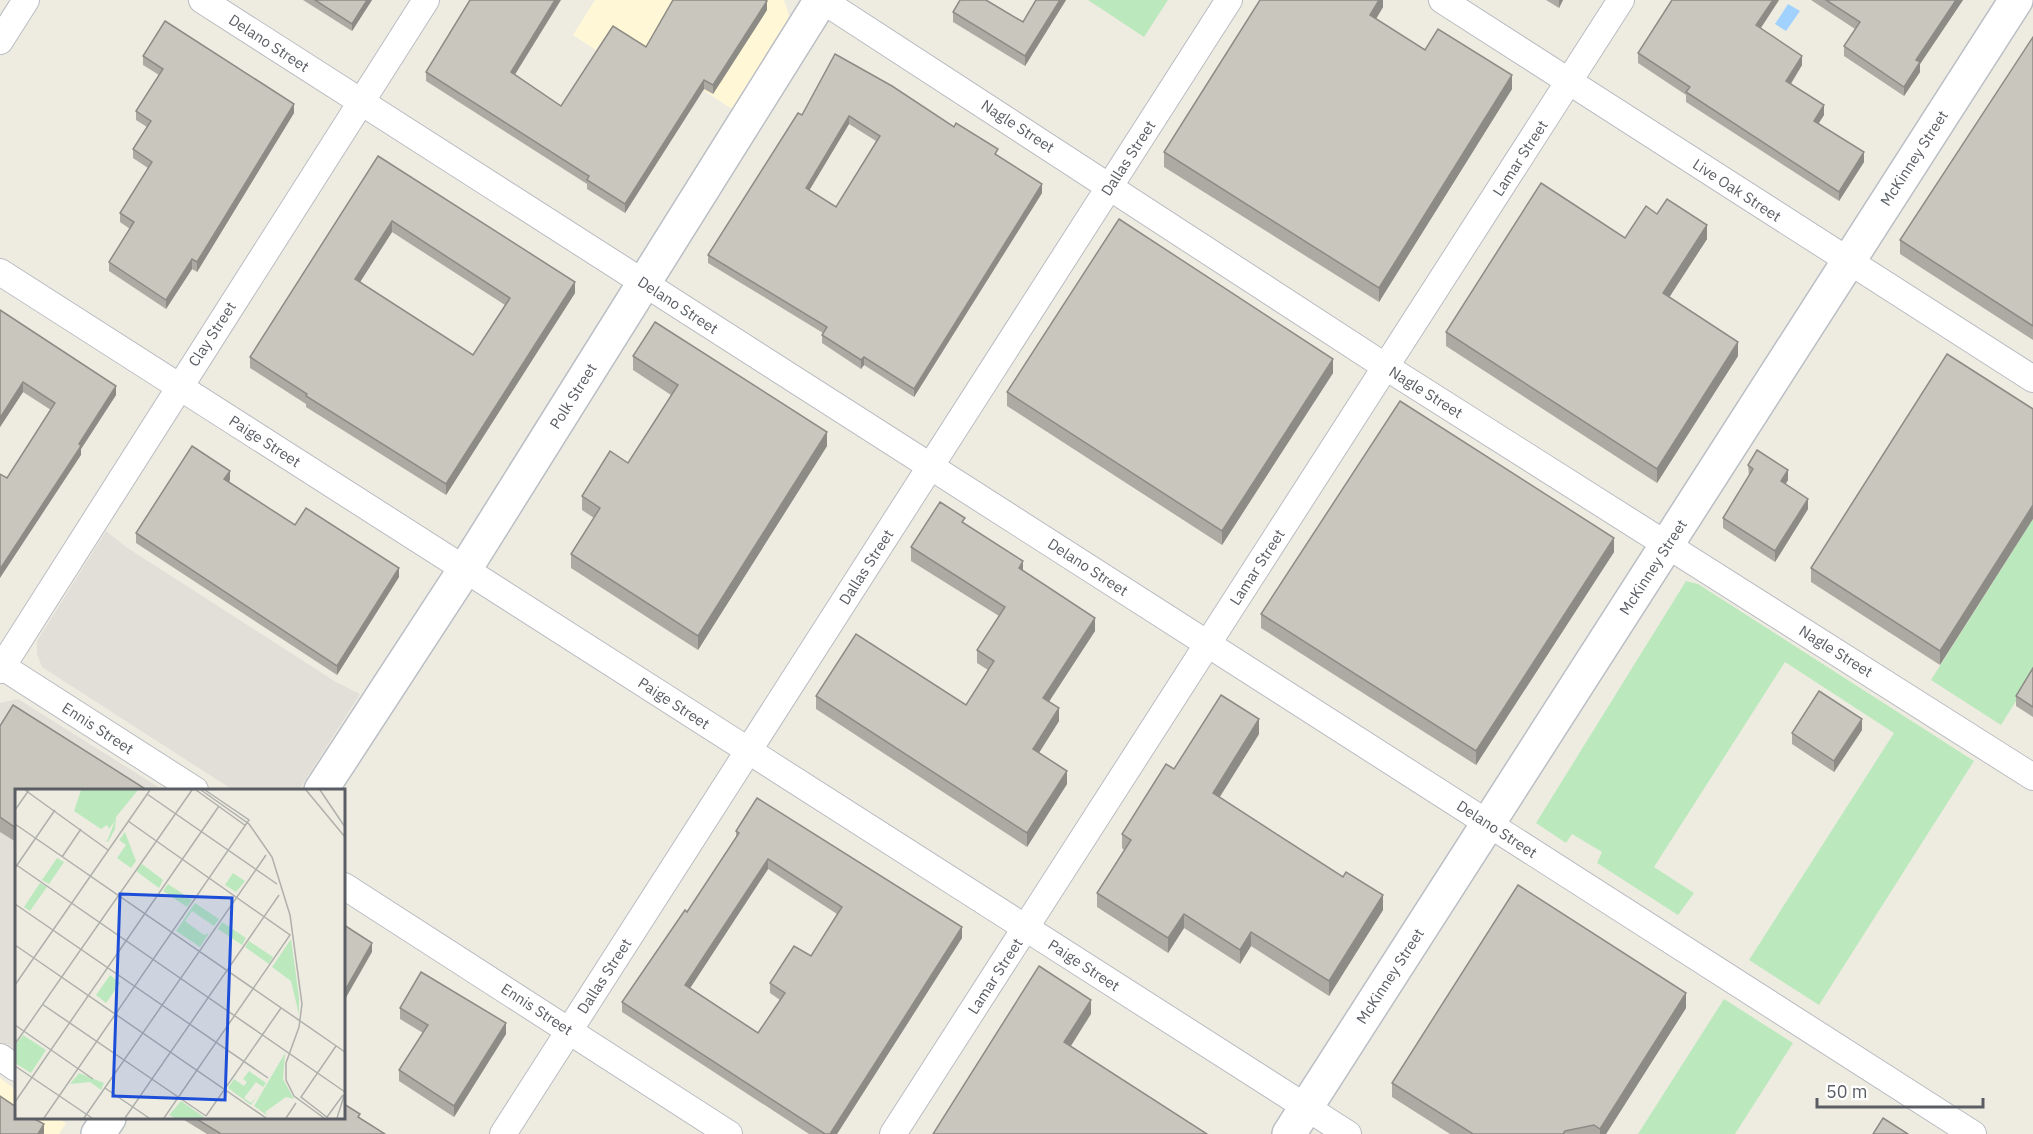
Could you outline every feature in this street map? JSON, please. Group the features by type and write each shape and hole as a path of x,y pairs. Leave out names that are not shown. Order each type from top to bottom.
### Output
{"street":[{"path":"0,41 26,0"},
{"name":"Delano Street","path":"202,0 1973,1134"},
{"name":"Clay Street","path":"1,667 426,0"},
{"name":"Nagle Street","path":"822,0 1110,185 1386,367 2033,777"},
{"name":"Polk Street","path":"322,789 465,569 822,0"},
{"name":"Dallas Street","path":"503,1134 1229,0"},
{"name":"Live Oak Street","path":"1442,0 2033,379"},
{"name":"Lamar Street","path":"893,1134 1621,0"},
{"name":"McKinney Street","path":"1298,1121 2016,0"},
{"name":"Paige Street","path":"0,272 1026,928 1298,1121 1348,1134"},
{"name":"Ennis Street","path":"1,667 193,789"},
{"name":"Ennis Street","path":"345,886 729,1134"},
{"path":"0,1057 15,1067"}],"shaded area":[{"path":"595,0 784,0 789,15 787,25 732,109 610,29 596,50 573,35"},
{"path":"106,531 126,547 336,682 360,694 300,789 231,789 42,667 37,654 37,641"},
{"path":"18,699 161,789 15,789 15,1054 0,1044 0,703"},
{"path":"0,1078 15,1089 15,1119 60,1119 66,1123 59,1134 0,1134"}],"green space":[{"path":"1088,0 1168,0 1144,37"},
{"path":"2033,519 2033,674 2001,725 1931,680"},
{"path":"1686,581 1698,584 1974,761 1819,1005 1749,960 1894,733 1785,662 1654,867 1694,893 1678,915 1597,863 1602,852 1572,834 1566,843 1536,823"},
{"path":"1724,999 1793,1043 1735,1134 1638,1134"}],"water":[{"path":"1788,4 1800,11 1786,31 1775,24"}],"building":[{"path":"315,0 367,0 352,24"},
{"path":"470,0 555,0 511,72 561,106 613,26 646,47 673,0 767,1 713,85 704,80 625,204 587,180 589,176 426,72"},
{"path":"960,0 986,0 1023,22 1036,0 1060,0 1025,56 953,12"},
{"path":"1260,0 1379,0 1370,15 1425,50 1438,29 1512,75 1379,288 1164,152"},
{"path":"1672,0 1773,0 1756,25 1802,56 1786,81 1824,105 1814,121 1864,152 1839,192 1686,92 1690,87 1638,53"},
{"path":"1826,0 1956,0 1916,60 1920,62 1904,87 1844,46 1860,22"},
{"path":"165,21 294,104 197,262 192,259 166,300 109,262 134,222 120,213 152,162 133,149 151,121 136,111 163,69 143,56"},
{"path":"2033,37 2033,326 1900,240"},
{"path":"835,54 892,86 954,127 956,123 998,149 995,154 1042,184 914,389 864,357 861,360 822,335 827,327 708,255 798,113 802,115","holes":["849,116 880,136 836,207 806,188"]},
{"path":"378,156 575,282 446,484 306,396 307,394 250,357","holes":["392,221 510,298 473,355 355,279"]},
{"path":"1541,183 1625,238 1646,206 1657,214 1667,199 1707,225 1663,293 1738,342 1657,469 1446,332"},
{"path":"1119,219 1333,359 1222,531 1007,392"},
{"path":"0,310 116,386 79,444 81,446 0,569 0,474 7,478 55,403 23,382 0,418"},
{"path":"655,322 827,432 698,636 571,554 600,508 582,496 610,451 628,463 678,385 633,356"},
{"path":"1947,354 2033,409 2033,505 1940,651 1811,568"},
{"path":"1400,401 1614,538 1476,751 1261,614"},
{"path":"192,446 230,471 224,479 295,525 306,508 399,568 337,666 136,533"},
{"path":"1757,450 1788,470 1781,481 1808,499 1775,551 1723,518 1753,469 1748,465"},
{"path":"940,502 965,518 962,522 1023,561 1019,568 1095,618 1043,698 1059,708 1033,749 1067,771 1027,833 816,696 856,634 966,705 994,661 977,650 1005,607 911,547"},
{"path":"2033,668 2033,707 2016,696"},
{"path":"1819,691 1862,719 1834,761 1792,733"},
{"path":"1221,695 1259,719 1213,793 1343,877 1346,872 1383,895 1329,981 1251,932 1240,950 1184,914 1168,938 1097,893 1131,840 1122,834 1166,764 1174,769"},
{"path":"13,705 145,789 15,789 15,827 0,817 0,726"},
{"path":"757,798 962,927 830,1134 825,1134 622,1002 685,910 687,912 739,833 736,831","holes":["768,859 842,907 811,956 794,946 770,983 785,993 758,1033 685,985"]},
{"path":"1518,885 1686,993 1600,1129 1594,1125 1565,1131 1563,1134 1473,1134 1392,1083"},
{"path":"345,926 372,943 345,990"},
{"path":"1039,966 1091,1000 1064,1042 1207,1134 933,1134"},
{"path":"421,972 506,1023 454,1106 399,1070 428,1025 400,1008"},
{"path":"0,1096 15,1106 15,1119 35,1119 44,1124 38,1134 0,1134"},
{"path":"345,1105 360,1114 358,1117 385,1134 221,1134 197,1119 345,1119"},
{"path":"1883,1118 1908,1134 1873,1134"}]}
